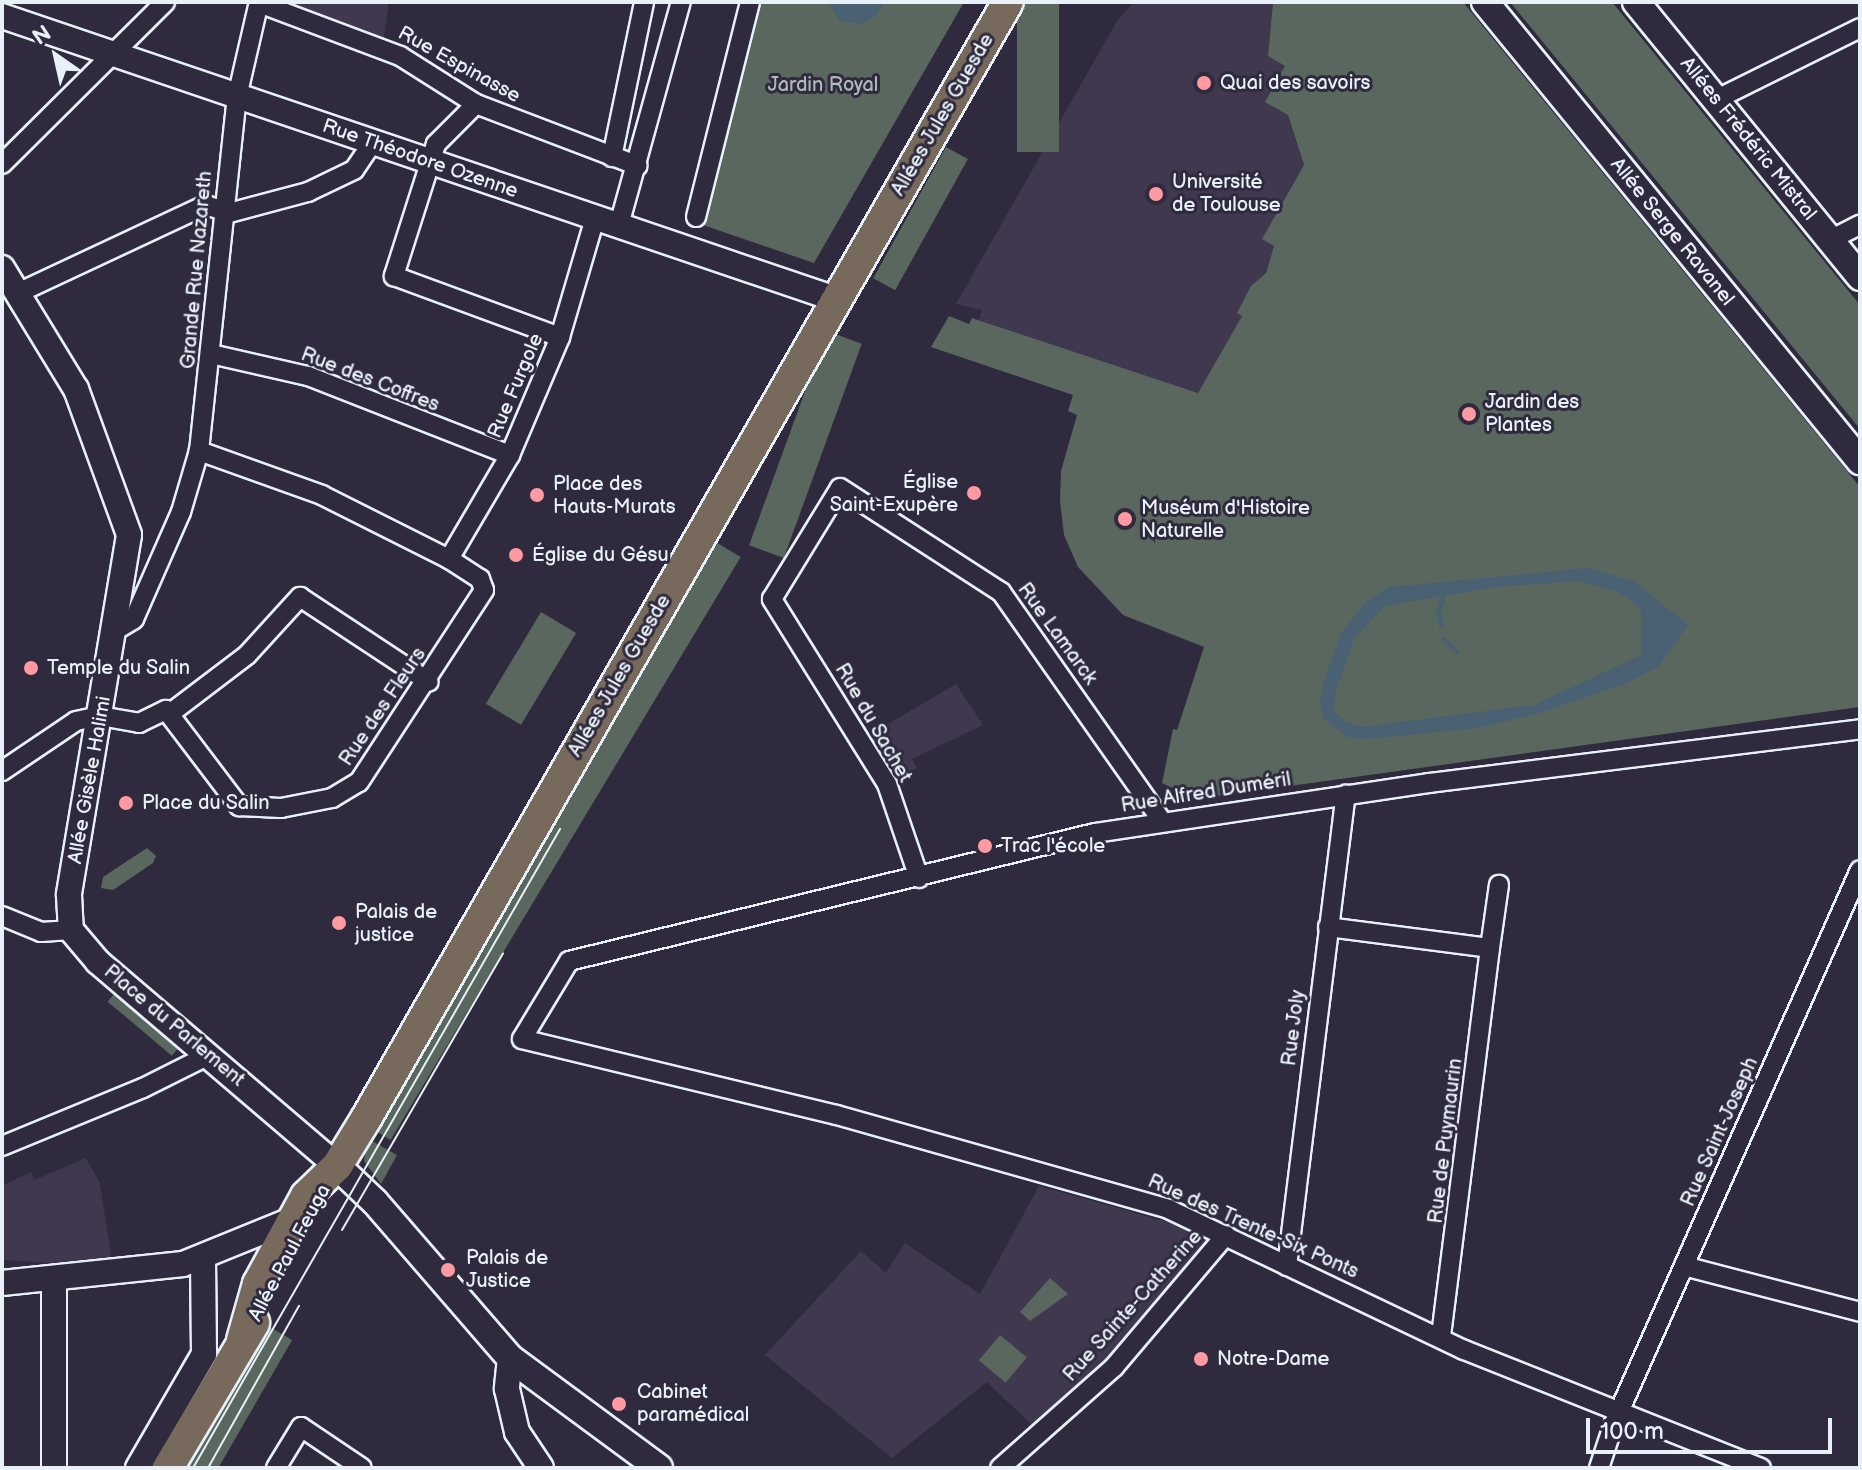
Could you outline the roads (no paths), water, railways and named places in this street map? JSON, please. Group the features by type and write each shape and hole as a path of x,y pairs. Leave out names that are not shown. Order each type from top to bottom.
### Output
{"main road":[{"name":"Allées Jules Guesde","path":"294,1219 306,1196 337,1166 1008,2"},
{"name":"Allée Serge Ravanel","path":"1485,2 1860,461"},
{"name":"Allées Frédéric Mistral","path":"1636,2 1860,277"},
{"path":"337,1166 411,1243 510,1358 659,1468"},
{"name":"Allée Paul Feuga","path":"168,1468 337,1166"},
{"name":"Allée Paul Feuga","path":"242,1340 258,1284 294,1219"}],"street":[{"path":"2,164 165,2"},
{"path":"612,157 644,2"},
{"path":"619,225 638,166 681,2"},
{"path":"696,217 750,2"},
{"name":"Rue Espinasse","path":"259,3 400,56 476,104 638,166"},
{"name":"Grande Rue Nazareth","path":"116,630 134,619 168,538 199,451 211,354 222,212 237,97 259,3"},
{"name":"Rue Théodore Ozenne","path":"2,16 838,300"},
{"path":"1715,100 1860,28"},
{"path":"476,104 442,132 428,161 394,276 560,337"},
{"path":"18,293 206,205 222,212 327,184 364,161 372,143"},
{"name":"Rue Furgole","path":"449,559 510,455 560,337 595,218"},
{"path":"1830,240 1860,225"},
{"name":"Allée Gisèle Halimi","path":"2,268 76,389 118,491 129,535 116,630 69,895 71,930"},
{"name":"Rue des Coffres","path":"211,354 308,376 510,455"},
{"path":"199,451 322,495 449,559"},
{"name":"Rue Lamarck","path":"772,599 840,488 1001,592 1161,820"},
{"name":"Rue des Fleurs","path":"172,712 239,806 281,808 348,792 429,682 484,590 480,579 449,559"},
{"path":"2,771 76,721 100,716 139,723 160,711 172,712 247,655 300,597 429,682"},
{"name":"Rue du Sachet","path":"772,599 887,784 919,878"},
{"name":"Rue Alfred Duméril","path":"522,1039 569,961 1161,820 1860,729"},
{"name":"Rue Joly","path":"1287,1266 1346,795"},
{"name":"Rue Saint-Joseph","path":"1599,1468 1619,1412 1860,870"},
{"name":"Rue de Puymaurin","path":"1441,1338 1499,885"},
{"path":"2,916 41,932 71,930"},
{"path":"1328,927 1490,948"},
{"name":"Place du Parlement","path":"71,930 98,962 337,1166"},
{"name":"Rue des Trente-Six Ponts","path":"522,1039 836,1115 1130,1196 1226,1235 1441,1338 1761,1468"},
{"path":"2,1146 143,1088 209,1055"},
{"path":"2,1283 164,1268 203,1257 294,1219"},
{"name":"Rue Sainte-Catherine","path":"1000,1468 1114,1367 1226,1235"},
{"path":"138,1468 204,1354 203,1257"},
{"path":"1684,1266 1860,1312"},
{"path":"54,1279 54,1468"},
{"path":"510,1358 507,1389 523,1443 537,1466"},
{"path":"276,1468 301,1427 362,1468"}],"water":[{"path":"828,2 884,2 877,15 861,24 840,21"},
{"path":"1589,568 1635,582 1688,625 1659,666 1627,683 1536,714 1478,728 1366,739 1348,737 1324,719 1320,702 1324,681 1341,633 1367,601 1390,587","holes":["1580,581 1617,592 1641,611 1641,655 1534,705 1362,727 1346,722 1334,711 1335,694 1354,639 1385,606 1495,587"]}],"waterway":[{"path":"1441,626 1438,610 1444,594"},
{"path":"1443,639 1456,651"}],"tram line":[{"path":"193,1468 560,829"},
{"path":"342,1230 503,953"},
{"path":"208,1468 299,1306"}],"place":[{"name":"Quai des savoirs","path":"1204,83"},
{"name":"Université de Toulouse","path":"1156,194"},
{"name":"Jardin des Plantes","path":"1469,414"},
{"name":"Église Saint-Exupère","path":"974,493"},
{"name":"Place des Hauts-Murats","path":"537,495"},
{"name":"Muséum d'Histoire Naturelle","path":"1125,519"},
{"name":"Église du Gésu","path":"516,555"},
{"name":"Temple du Salin","path":"31,668"},
{"name":"Place du Salin","path":"126,803"},
{"name":"Trac l'école","path":"985,846"},
{"name":"Palais de justice","path":"339,923"},
{"name":"Palais de Justice","path":"448,1270"},
{"name":"Notre-Dame","path":"1201,1359"},
{"name":"Cabinet paramédical","path":"619,1404"}],"park label":[{"name":"Jardin Royal","path":"823,85"}]}
